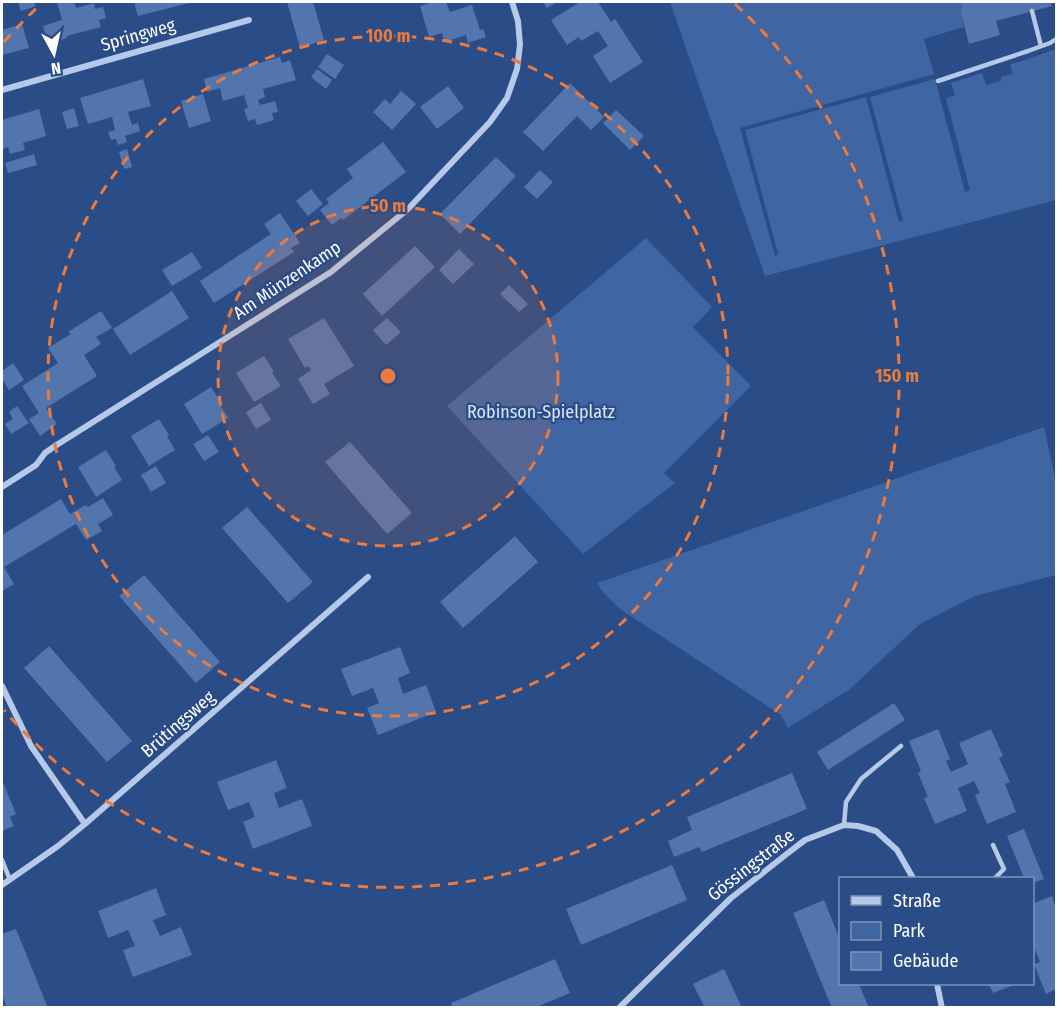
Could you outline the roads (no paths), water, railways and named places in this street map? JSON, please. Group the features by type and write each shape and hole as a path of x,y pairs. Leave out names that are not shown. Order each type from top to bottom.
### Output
{"street":[{"name":"Am Münzenkamp","path":"2,487 36,465 45,453 55,446 331,272 408,209 490,122 507,98 517,69 520,45 518,21 512,2"},
{"name":"Springweg","path":"2,90 249,20"},
{"name":"Brütingsweg","path":"2,885 85,824 368,577"},
{"path":"2,686 31,746 85,824"},
{"path":"844,825 876,831 897,850 912,877"},
{"name":"Gössingstraße","path":"619,1008 731,898 805,840 844,825"},
{"path":"937,985 942,1008"}],"lane":[{"path":"1032,11 1041,46"},
{"path":"938,81 1056,39"},
{"path":"844,825 846,802 861,778 901,746"},
{"path":"993,845 1004,870 996,877"},
{"path":"2,860 10,880"}],"park label":[{"name":"Robinson-Spielplatz","path":"541,412"}]}
